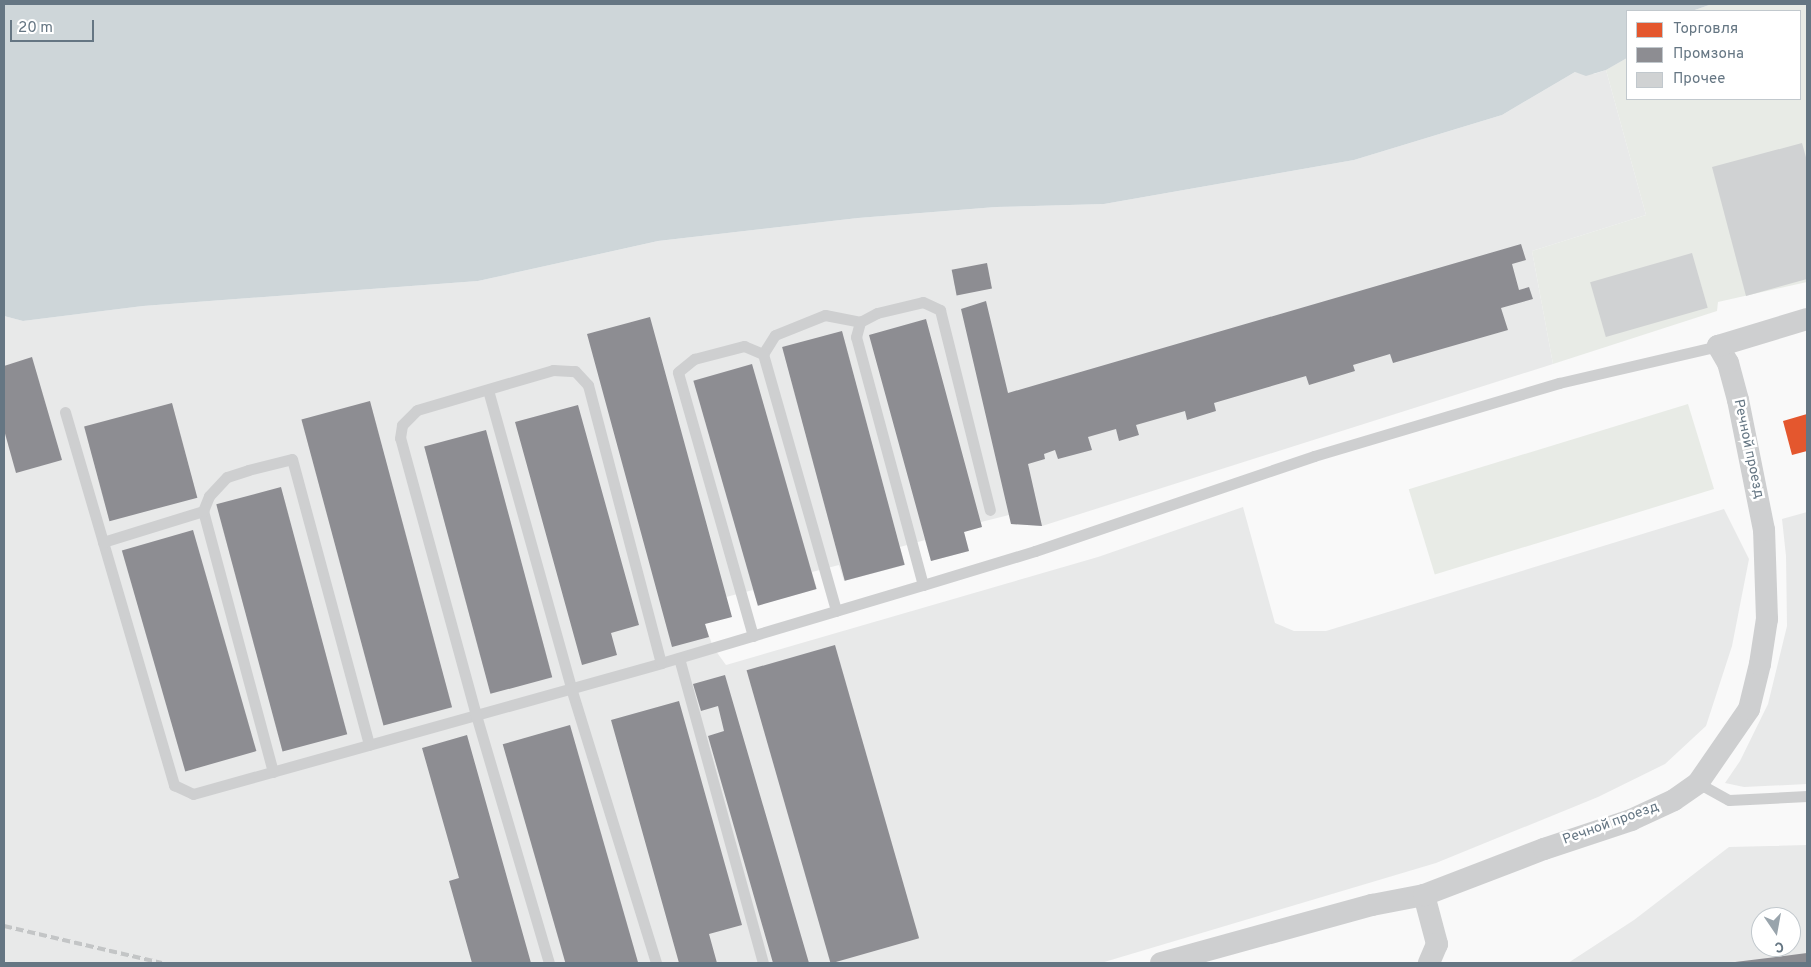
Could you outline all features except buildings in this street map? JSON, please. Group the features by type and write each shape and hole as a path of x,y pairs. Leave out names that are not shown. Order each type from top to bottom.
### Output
{"street":[{"path":"1718,346 1807,318"},
{"name":"Речной проезд","path":"1161,963 1372,905 1424,896 1544,848 1631,820 1674,800 1698,783 1749,709 1768,619 1764,530 1738,400 1728,363 1718,346"},
{"path":"1424,896 1437,944 1429,963"}],"lane":[{"path":"836,611 763,354 775,335 825,315 860,322 877,313 923,302 940,310 990,510"},
{"path":"860,322 856,337 923,585"},
{"path":"752,636 678,372 694,358 744,346 763,354"},
{"path":"65,412 174,785 193,794 679,658 923,585 1035,551 1370,439 1559,383 1718,346"},
{"path":"549,963 476,715 400,438 402,425 417,410 553,370 575,372 588,385 661,663"},
{"path":"488,390 571,688 656,963"},
{"path":"273,772 204,511 209,496 227,477 292,459 369,745"},
{"path":"103,542 204,511"},
{"path":"679,658 763,963"},
{"path":"1698,783 1729,800 1807,796"}],"shaded area":[{"path":"4,4 1712,4 1695,10 1626,10 1626,59 1606,70 1586,76 1575,72 1502,115 1354,160 1104,204 996,207 858,218 658,241 478,281 143,306 23,321 4,316"},
{"path":"1712,4 1807,4 1807,282 1718,302 1717,311 1553,364 1532,251 1646,215 1606,70 1626,59 1626,100 1801,100 1801,10 1695,10"},
{"path":"1606,70 1646,215 1532,251 1553,364 1042,526 1011,524 1009,515 981,522 982,527 964,532 969,551 931,561 925,540 900,547 905,565 844,581 839,565 812,572 817,589 758,605 753,590 726,597 705,624 713,647 726,665 1098,557 1243,507 1275,623 1294,631 1326,631 1724,509 1749,559 1732,646 1706,726 1665,764 1598,797 1436,863 1101,963 4,963 4,316 23,321 143,306 478,281 658,241 858,218 996,207 1104,204 1354,160 1502,115 1575,72 1594,74"},
{"path":"1688,404 1714,489 1435,574 1409,489"},
{"path":"1807,512 1807,784 1744,787 1725,783 1740,761 1768,704 1787,626 1786,556 1782,519"},
{"path":"1807,845 1807,963 1568,963 1634,920 1729,847"}],"railway":[{"path":"4,926 162,963"}]}
